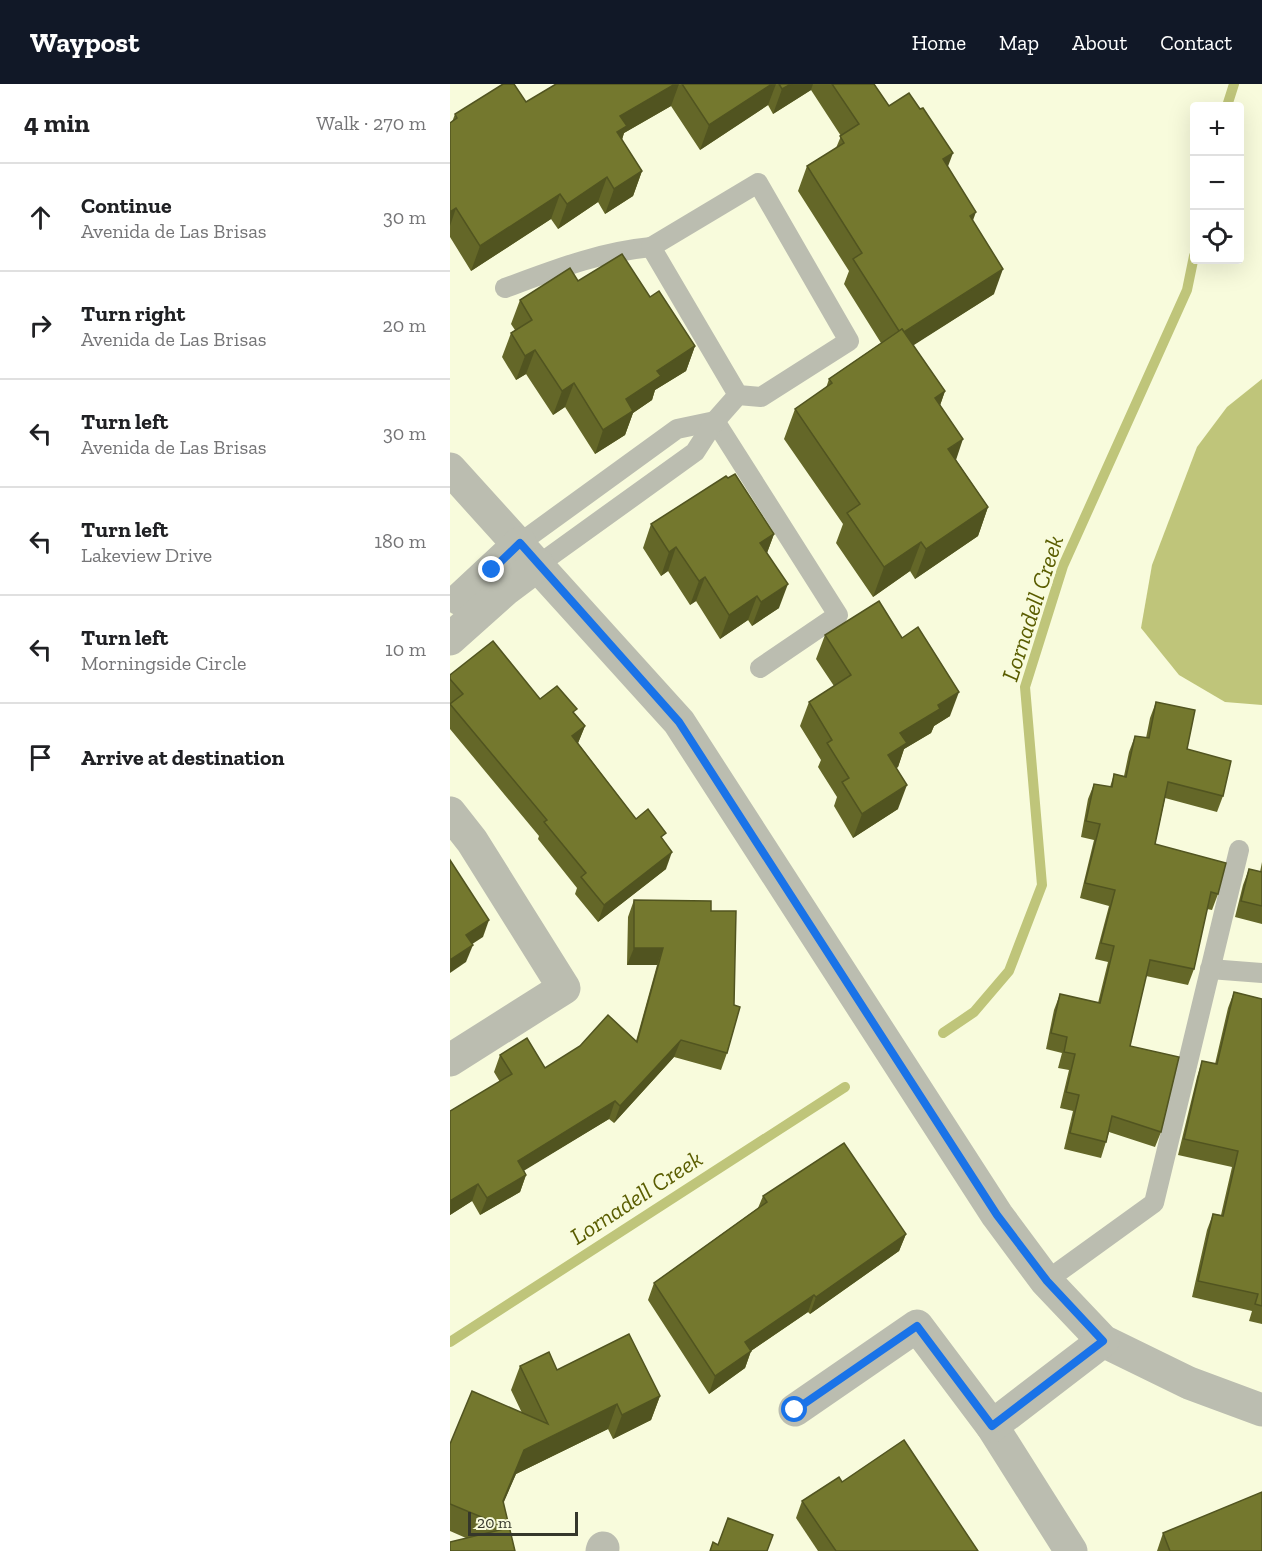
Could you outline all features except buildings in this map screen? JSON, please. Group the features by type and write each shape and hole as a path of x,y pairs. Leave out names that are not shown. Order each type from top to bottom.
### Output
{"street":[{"path":"450,470 529,554 679,722 997,1215 1047,1281 1103,1341 1189,1383 1262,1410"},
{"path":"450,608 529,554"},
{"path":"450,639 506,589 529,554"},
{"path":"450,813 472,841 564,988 450,1060"},
{"path":"795,1410 917,1326 992,1426 1071,1551"},
{"path":"992,1426 1103,1341"}],"lane":[{"path":"505,288 585,259 618,250 651,247 758,183 849,341 761,397 738,395"},
{"path":"651,247 738,395"},
{"path":"529,554 695,452 715,421 738,395"},
{"path":"529,554 677,429 715,421"},
{"path":"715,421 838,615 759,668"},
{"path":"1047,1281 1154,1203 1239,850"},
{"path":"1210,969 1262,973"}],"shaded area":[{"path":"1262,379 1262,705 1225,702 1179,675 1141,628 1152,565 1197,447 1227,407"}],"waterway":[{"name":"Lornadell Creek","path":"1228,102 1234,84"},
{"name":"Lornadell Creek","path":"943,1033 974,1012 1009,971 1042,885 1025,687 1063,566 1187,290 1192,264"},
{"name":"Lornadell Creek","path":"450,1342 845,1087"}],"route":[{"path":"492,570 520,543 679,722 997,1215 1047,1281 1103,1341 992,1426 917,1326 795,1410"}]}
